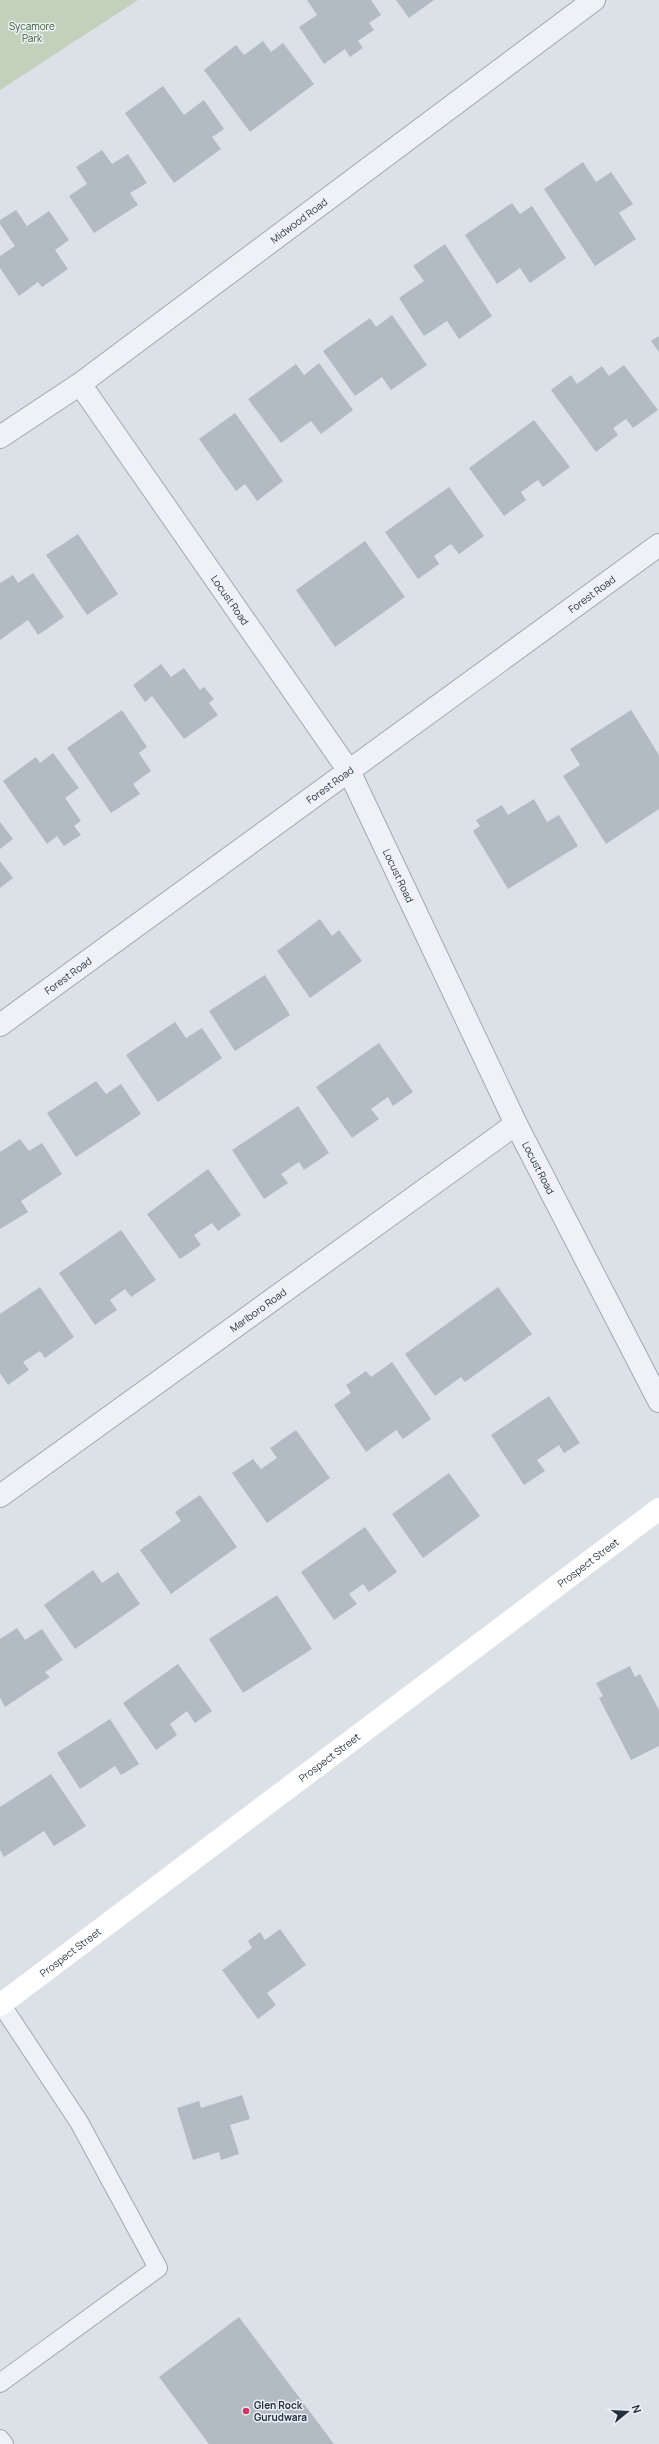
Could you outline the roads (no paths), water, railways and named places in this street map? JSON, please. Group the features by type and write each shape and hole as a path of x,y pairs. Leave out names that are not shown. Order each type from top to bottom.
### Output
{"main road":[{"name":"Prospect Street","path":"0,2004 659,1509"}],"street":[{"name":"Midwood Road","path":"0,437 80,384 594,0"},
{"name":"Locust Road","path":"80,384 349,771 516,1124 659,1401"},
{"name":"Forest Road","path":"0,1025 659,545"},
{"name":"Marlboro Road","path":"0,1496 516,1124"}],"lane":[{"path":"0,2004 79,2122 158,2268 0,2384"},
{"path":"0,2440 4,2444"}],"place":[{"name":"Glen Rock Gurudwara","path":"246,2411"}],"park label":[{"name":"Sycamore Park","path":"32,32"}]}
